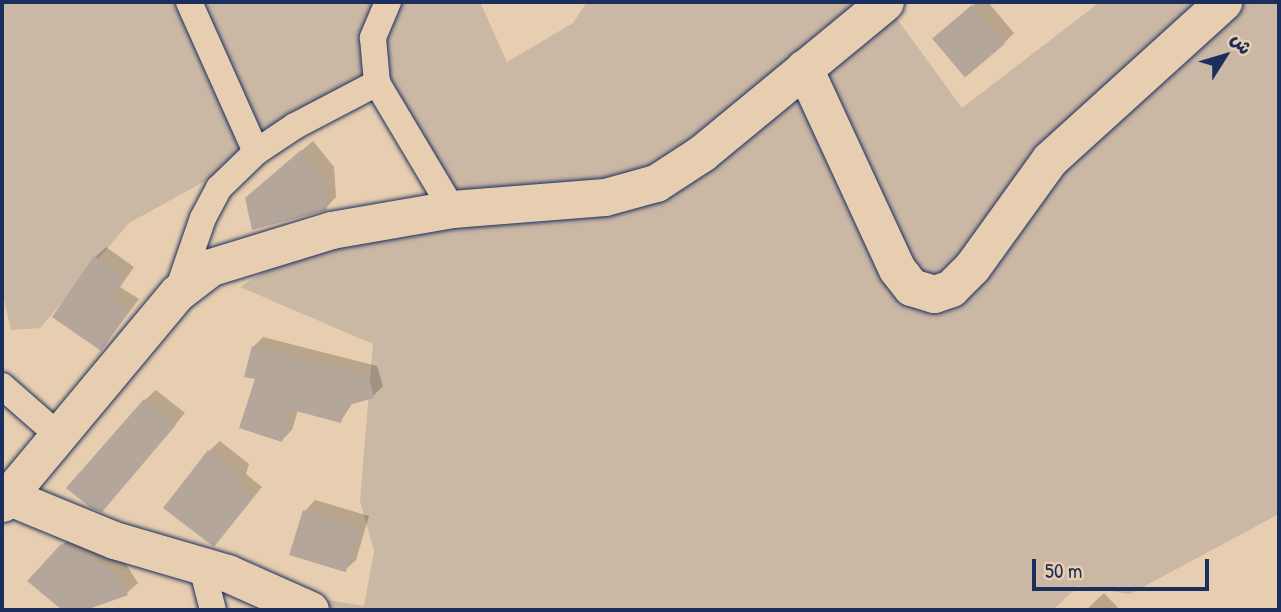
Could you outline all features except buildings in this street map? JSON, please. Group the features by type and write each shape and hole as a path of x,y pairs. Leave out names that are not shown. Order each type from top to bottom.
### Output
{"street":[{"path":"189,2 256,152"},
{"path":"388,2 373,38 377,83 452,209"},
{"path":"310,610 257,584 114,540 5,499 177,293 211,267 252,251 331,230 452,209 605,197 656,183 702,153 885,2"},
{"path":"804,68 897,269 911,287 934,294 951,288 972,267 1049,159 1223,2"},
{"path":"177,293 203,218 219,188 256,152 340,100 377,83"},
{"path":"2,386 58,435"},
{"path":"202,567 214,610"}],"shaded area":[{"path":"2,2 480,2 507,62 573,23 587,2 895,2 889,8 962,108 1100,2 1279,2 1279,514 1130,594 1078,586 1053,610 265,610 259,589 364,606 374,551 360,501 373,344 240,287 330,230 441,205 372,89 129,223 40,328 11,330 2,291"}]}
